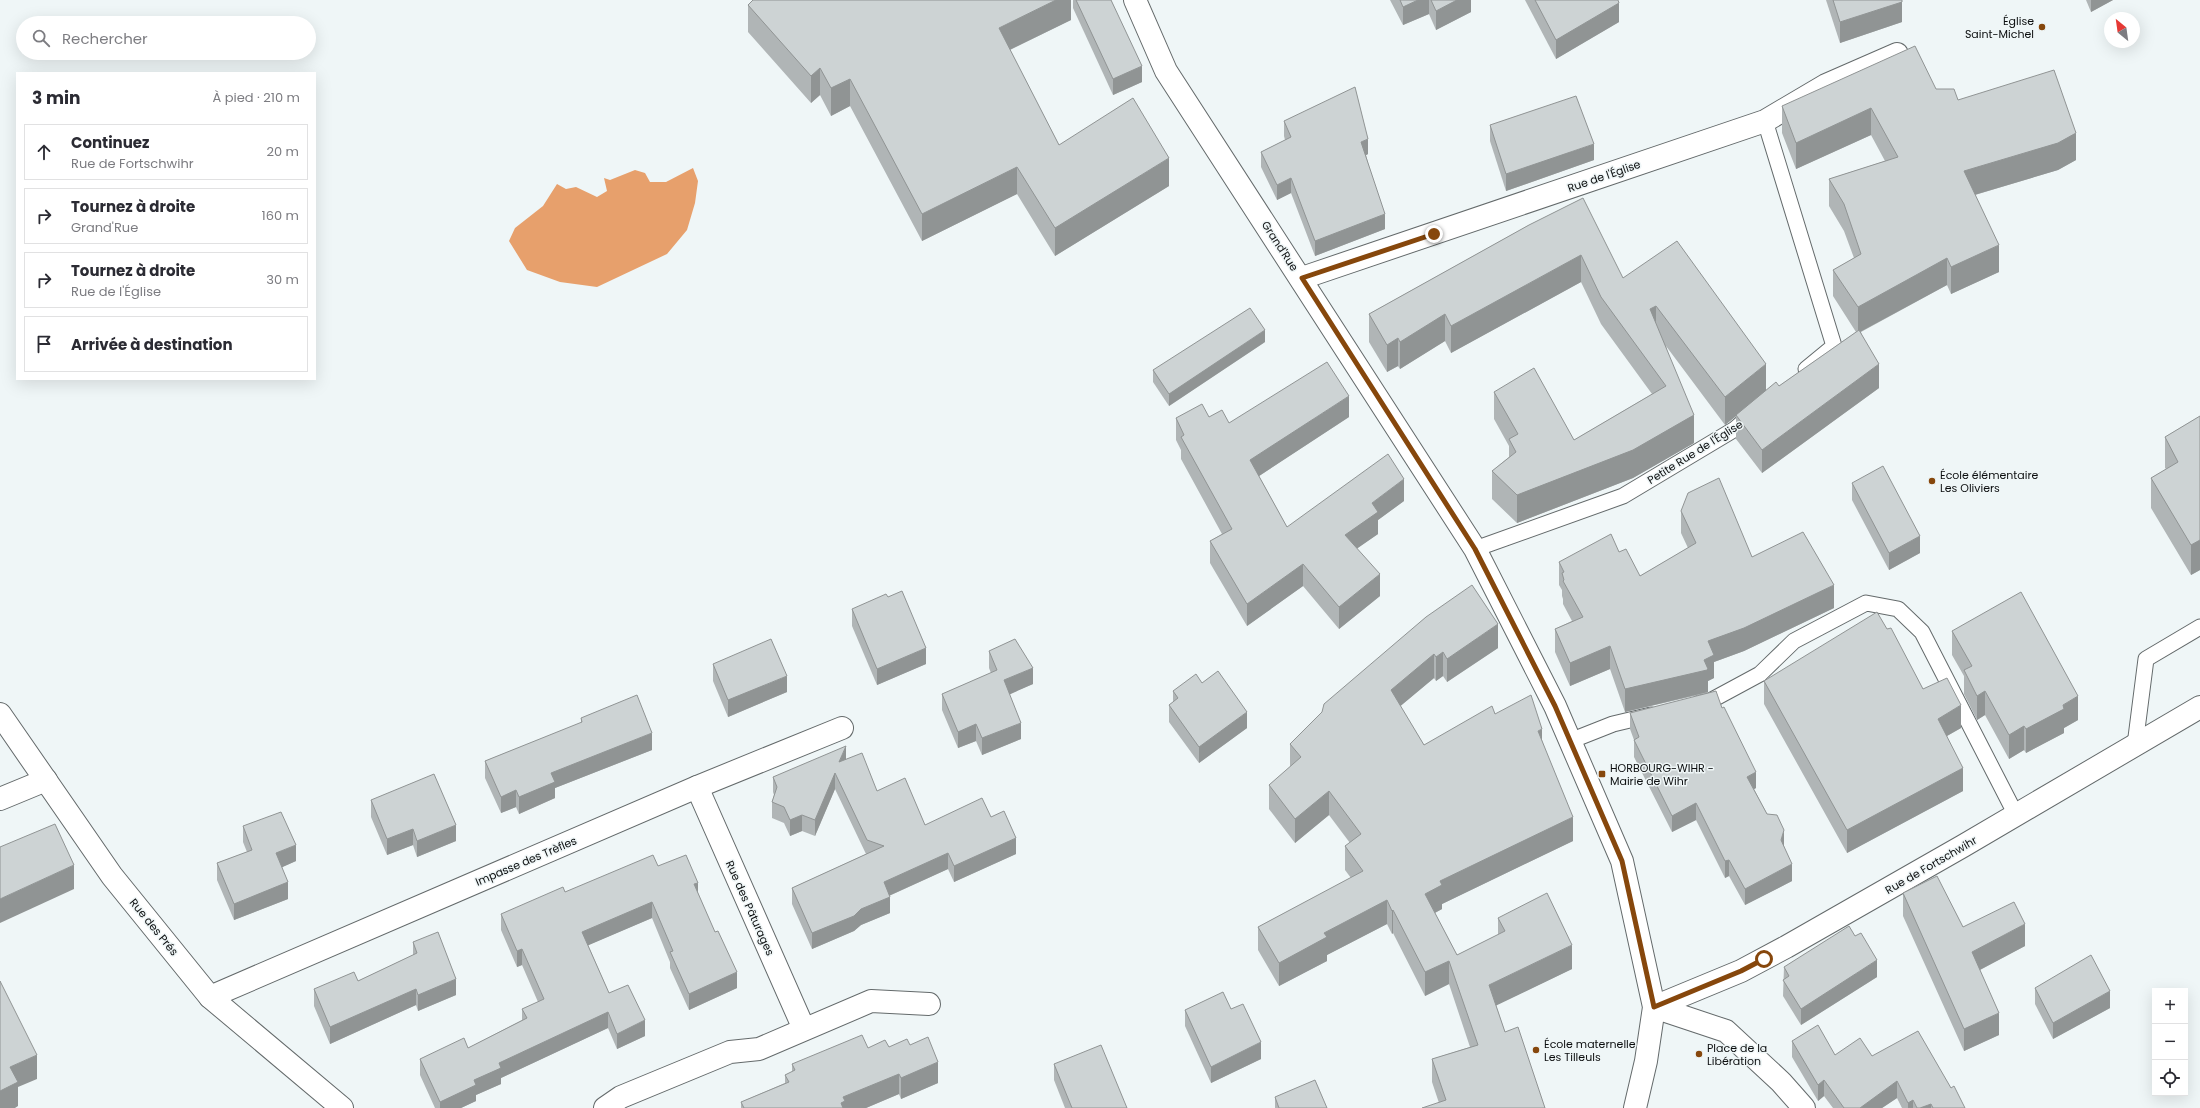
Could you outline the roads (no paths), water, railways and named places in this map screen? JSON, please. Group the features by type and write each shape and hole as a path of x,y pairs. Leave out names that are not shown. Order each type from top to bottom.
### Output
{"street":[{"name":"Grand'Rue","path":"1135,0 1166,71 1302,278 1475,549 1555,706 1622,861 1654,1007 1646,1061 1635,1108"},
{"name":"Rue de l'Église","path":"1302,278 1765,122 1826,85 1897,54"},
{"name":"Rue de Fortschwihr","path":"1654,1007 1741,971 2016,815 2200,707"},
{"name":"Rue des Prés","path":"0,714 112,876 210,997 342,1108"},
{"name":"Impasse des Trèfles","path":"210,997 697,787 842,728"},
{"path":"0,800 46,780"},
{"name":"Rue des Pâturages","path":"697,787 804,1029"},
{"path":"605,1108 621,1097 730,1052 759,1050 804,1029 871,1001 929,1004"},
{"path":"1654,1007 1726,1031 1780,1082 1804,1108"}],"lane":[{"path":"1765,122 1834,346 1793,380"},
{"name":"Petite Rue de l'Église","path":"1475,549 1623,496 1735,429 1764,404"},
{"path":"1688,706 1710,701 1760,674 1794,641 1866,603 1898,610 1922,632 2016,815"},
{"path":"2135,745 2146,659 2200,627"},
{"path":"1570,741 1613,724 1665,712"}],"place":[{"name":"Église Saint-Michel","path":"2042,27"},
{"name":"École élémentaire Les Oliviers","path":"1932,481"},
{"name":"HORBOURG-WIHR - Mairie de Wihr","path":"1602,774"},
{"name":"École maternelle Les Tilleuls","path":"1536,1050"},
{"name":"Place de la Libération","path":"1699,1054"}]}
